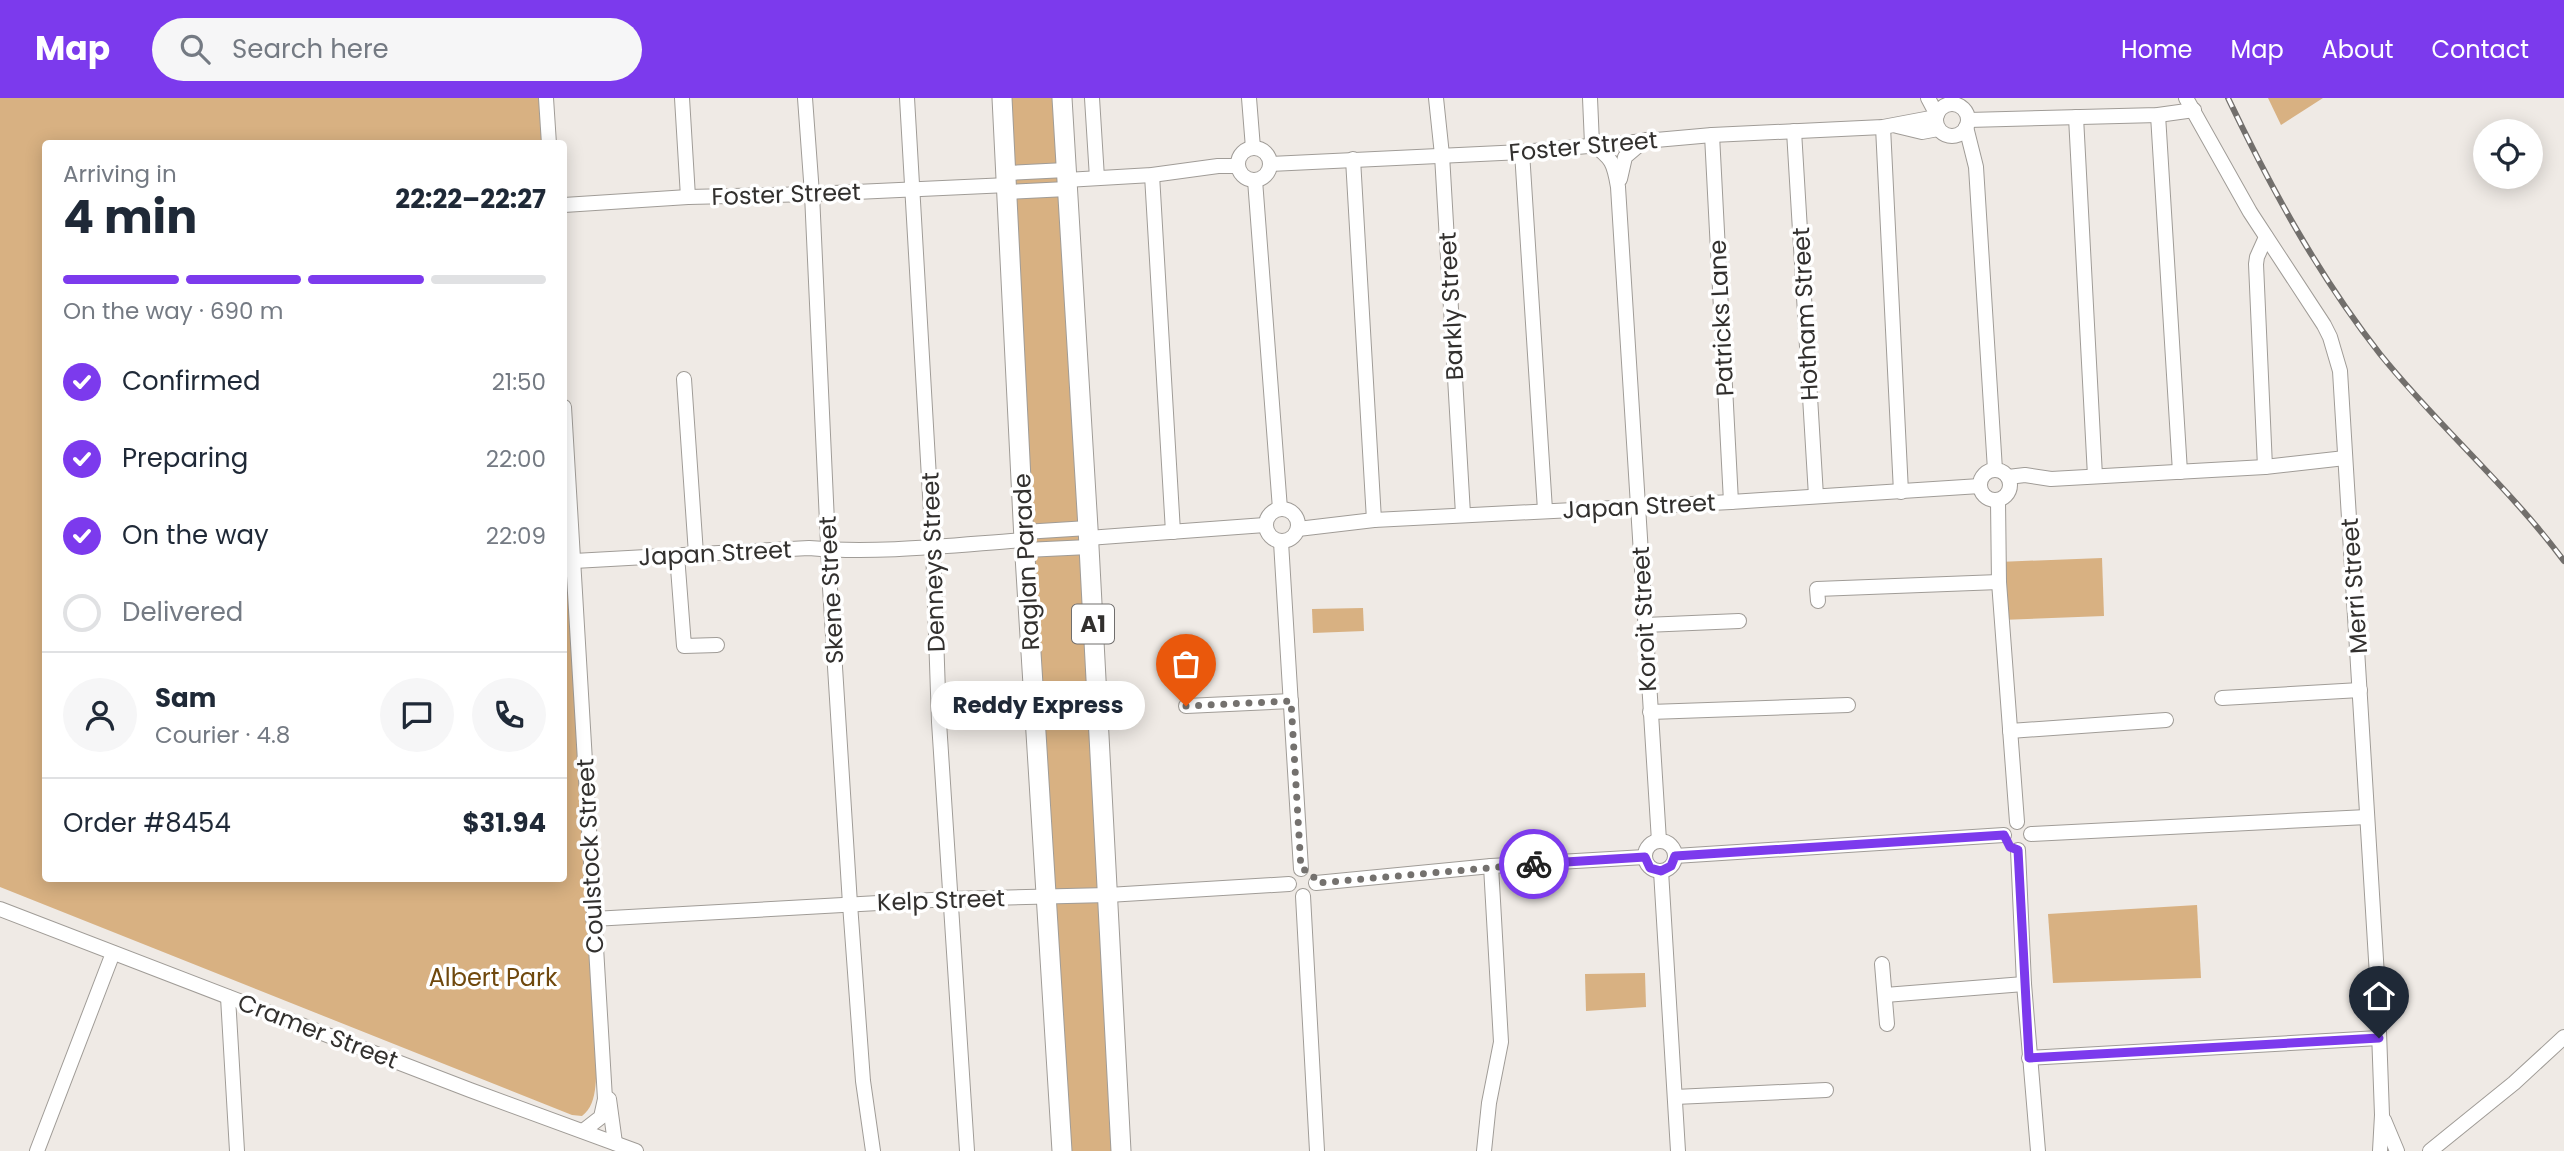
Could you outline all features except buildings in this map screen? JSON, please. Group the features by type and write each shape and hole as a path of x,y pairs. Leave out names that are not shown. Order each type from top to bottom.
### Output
{"highway":[{"name":"Raglan Parade","path":"1002,98 1024,541 1062,1151"},
{"name":"A1","path":"1062,98 1121,1151"}],"street":[{"path":"546,98 549,140"},
{"path":"682,98 688,197"},
{"name":"Skene Street","path":"805,98 812,194 828,550 850,904 863,1081 873,1151"},
{"name":"Denneys Street","path":"907,98 933,547 939,722 967,1151"},
{"path":"1092,98 1097,178"},
{"path":"1249,98 1253,148"},
{"name":"Barkly Street","path":"1436,98 1443,156 1463,514"},
{"path":"1590,98 1592,144"},
{"path":"1928,98 1937,120"},
{"path":"1937,120 1945,101 1961,107 1976,167 2001,474 2011,485 2003,497 1998,582 2017,822"},
{"path":"1964,123 1983,115 1991,120 2158,115 2190,104"},
{"name":"Merri Street","path":"2190,104 2266,237 2330,337 2340,371 2379,1038 2382,1115 2380,1151"},
{"path":"2158,115 2180,472"},
{"path":"2076,117 2095,476"},
{"name":"Foster Street","path":"1270,164 1522,152 1712,135 1890,127 1922,132 1937,120 1944,134 1964,123"},
{"path":"1890,127 1901,492"},
{"name":"Hotham Street","path":"1794,131 1816,496"},
{"name":"Patricks Lane","path":"1712,135 1731,502"},
{"name":"Koroit Street","path":"1618,187 1625,157 1644,140"},
{"name":"Koroit Street","path":"1592,144 1604,152 1615,165 1618,187 1659,841"},
{"path":"1253,148 1263,151 1270,164 1265,175 1255,180 1244,176 1238,166 1240,156 1253,148"},
{"path":"1522,152 1545,510"},
{"path":"1353,159 1374,520"},
{"path":"1066,180 1238,166"},
{"path":"1152,175 1173,532"},
{"name":"Foster Street","path":"567,205 1066,180"},
{"path":"1255,180 1280,509"},
{"path":"2266,237 2256,264 2266,467"},
{"path":"684,379 696,554"},
{"name":"Coulstock Street","path":"567,453 605,1099 603,1113 583,1131"},
{"path":"2043,478 2003,497 1986,498 1980,485 1983,476 2001,474 2043,478 2095,476 2266,467 2345,458"},
{"name":"Japan Street","path":"1298,529 1463,514 1731,502 1980,485"},
{"path":"1280,509 1291,511 1298,529 1293,537 1281,542 1269,536 1265,525 1270,513 1280,509"},
{"name":"Japan Street","path":"574,561 809,548 828,550 933,547 1265,525"},
{"path":"1281,542 1301,869"},
{"path":"677,555 684,646 716,645"},
{"path":"1818,601 1818,589 1998,582"},
{"path":"1645,625 1739,621"},
{"path":"2222,698 2360,690"},
{"path":"1186,706 1291,701"},
{"path":"1650,712 1848,705"},
{"path":"2010,731 2166,720"},
{"path":"2031,834 2367,817"},
{"path":"2017,822 2025,824 2031,834 2029,843 2018,850 2010,847 2004,835 2007,828 2017,822"},
{"path":"1675,856 2004,835"},
{"path":"1659,841 1672,847 1675,856 1671,866 1661,871 1650,868 1645,857 1648,846 1659,841"},
{"path":"2018,850 2036,1150"},
{"path":"1317,883 1491,866 1645,857"},
{"path":"1484,1151 1489,1103 1501,1042 1491,866"},
{"path":"1301,869 1311,872 1317,883 1314,891 1303,896 1296,895 1289,884 1291,876 1301,869"},
{"path":"1661,871 1678,1151"},
{"name":"Kelp Street","path":"593,919 1289,884"},
{"path":"1303,896 1317,1151"},
{"name":"Cramer Street","path":"0,909 624,1148"},
{"path":"37,1151 113,953"},
{"path":"1882,964 1887,1024"},
{"path":"1885,995 2024,984"},
{"path":"228,996 237,1151"},
{"path":"2418,1151 2432,1149 2521,1078 2564,1037"},
{"path":"2029,1058 2379,1038"},
{"name":"Coulstock Street","path":"603,1053 624,1148"},
{"name":"Skene Street","path":"863,1081 863,1151"},
{"path":"1675,1097 1826,1090"},
{"name":"Merri Street","path":"2382,1115 2397,1151"}],"green space":[{"name":"Albert Park","path":"0,98 541,98 544,140 42,140 42,882 567,882 567,535 597,1050 594,1095 588,1110 582,1116 572,1115 0,887"},
{"path":"1002,98 1061,98 1124,1151 1062,1151"},
{"path":"2268,98 2323,98 2281,125"},
{"path":"2102,558 2104,616 2001,620 1998,562"},
{"path":"1363,608 1364,631 1313,633 1312,609"},
{"path":"2197,905 2201,978 2053,983 2048,914"},
{"path":"1645,973 1646,1007 1586,1011 1585,974"}],"railway":[{"path":"2228,98 2297,230 2357,324 2402,381 2520,508 2564,561"}],"way so far":[{"path":"1186,706 1291,701 1301,869 1311,872 1317,883 1534,864"}],"place":[{"name":"Reddy Express","path":"1186,706"}],"route":[{"path":"1534,864 1645,857 1650,868 1661,871 1671,866 1675,856 2004,835 2007,844 2018,850 2029,1058 2379,1038"}]}
